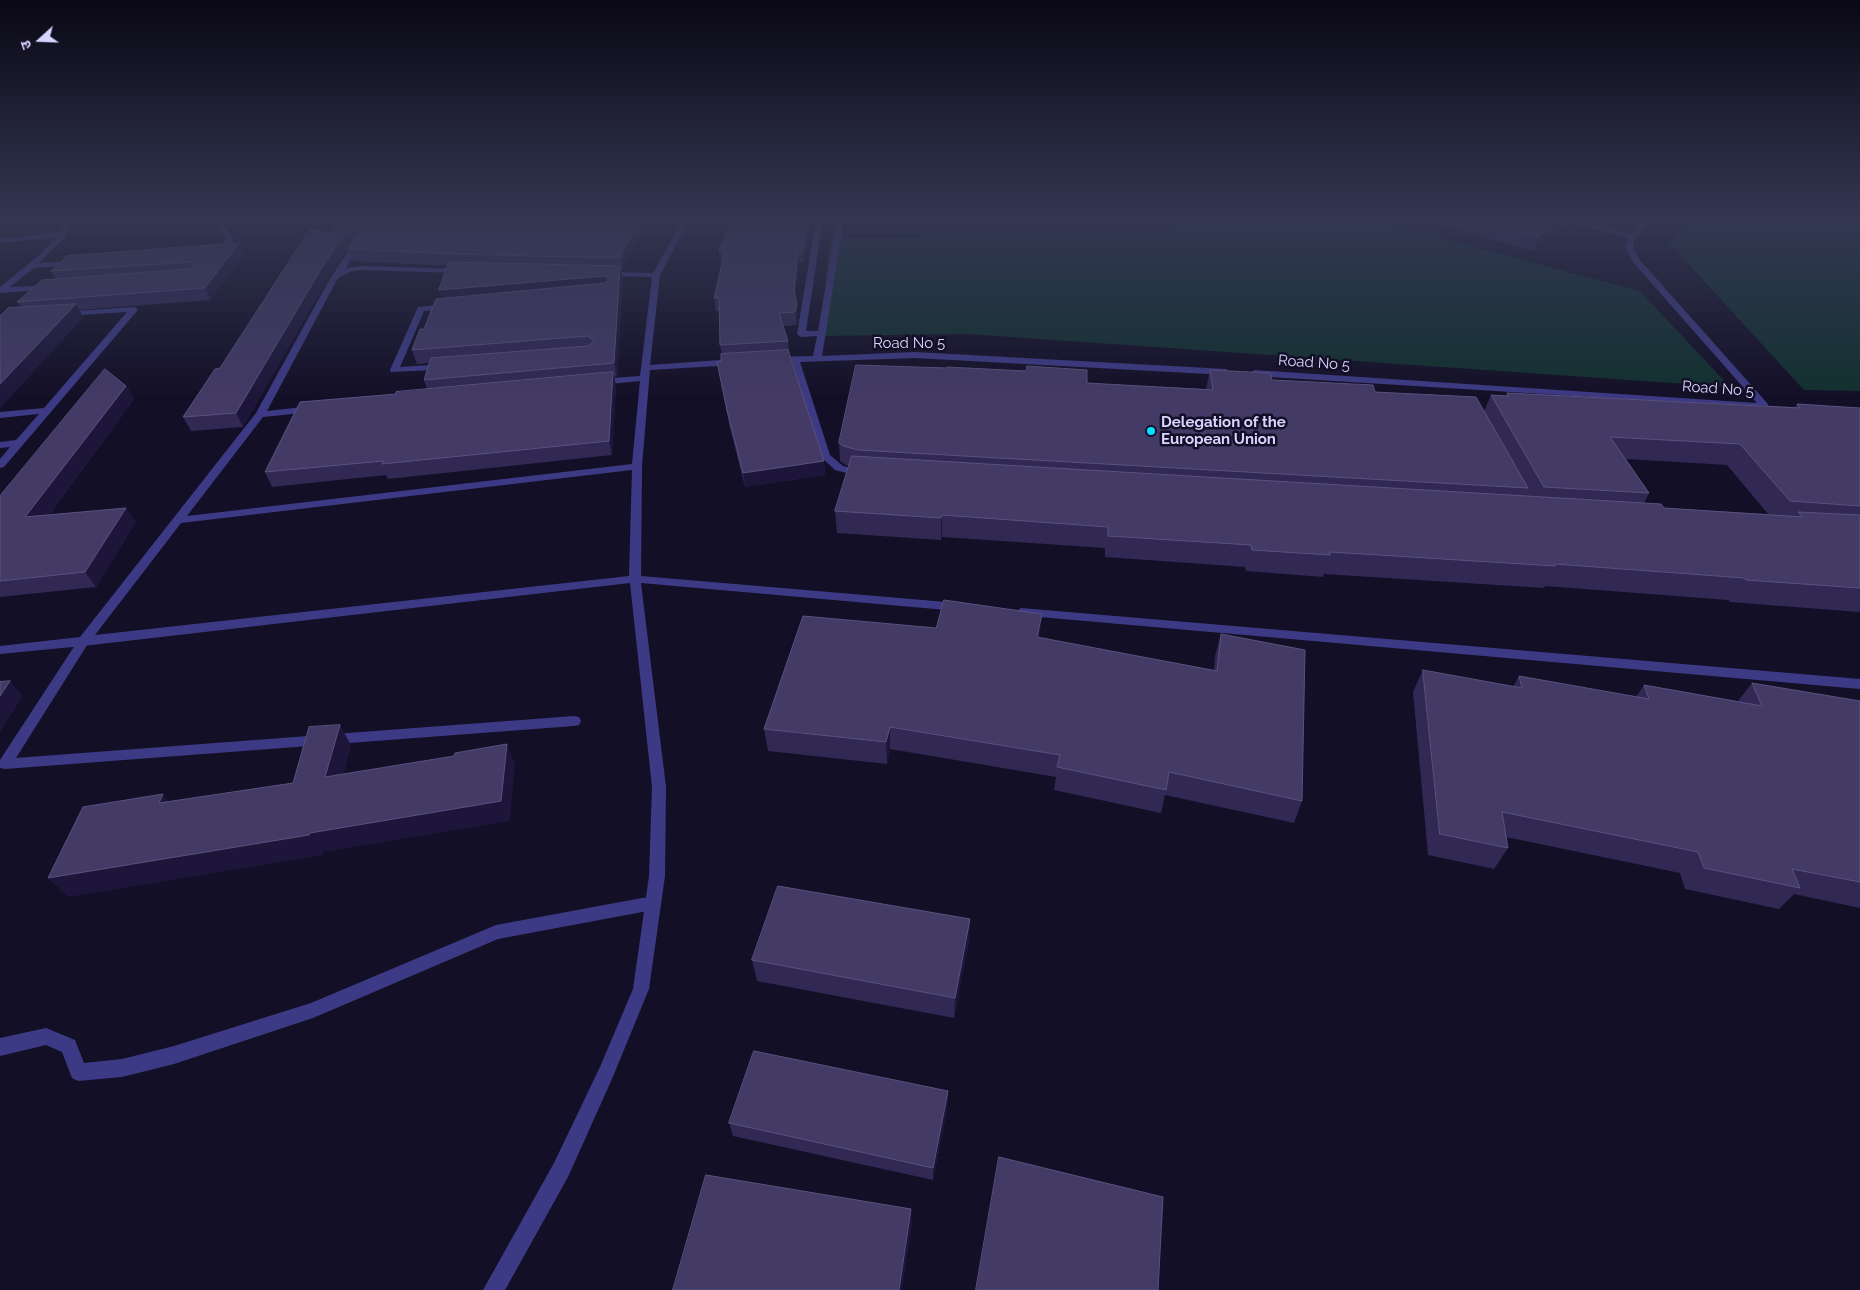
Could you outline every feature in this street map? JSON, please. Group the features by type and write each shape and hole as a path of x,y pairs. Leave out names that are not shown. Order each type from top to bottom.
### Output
{"street":[{"path":"1,290 14,279"},
{"path":"336,279 260,414 83,642 5,764 574,721"},
{"path":"492,1290 561,1170 606,1073 641,988 657,876 659,787 635,579 637,466 651,307 655,279"},
{"path":"810,279 801,334 822,333"},
{"path":"817,358 831,279"},
{"name":"Road No 5","path":"767,360 915,355 1240,372 1462,391 1770,406 1654,279"},
{"path":"1,290 60,286"},
{"path":"433,370 394,370 421,308 460,305"},
{"path":"0,465 134,309 57,315"},
{"path":"795,359 825,456 839,468 859,474 879,475"},
{"path":"588,383 646,373 748,361"},
{"path":"260,414 326,408"},
{"path":"0,415 48,410"},
{"path":"0,445 19,443"},
{"path":"179,520 637,466"},
{"path":"0,650 635,579 974,608"},
{"path":"1004,611 1860,684"},
{"path":"0,1047 46,1036 69,1046 78,1072 122,1068 174,1055 313,1010 496,932 653,903"}],"green space":[{"path":"826,279 1595,279 1640,291 1730,387 968,334 820,336"},
{"path":"1702,279 1860,279 1860,391 1804,390"}],"building":[{"path":"212,279 205,288 17,302 42,280"},
{"path":"277,279 315,279 236,413 183,417 215,369 220,368"},
{"path":"443,279 567,279 439,290"},
{"path":"611,279 619,279 614,363 424,380 431,358 588,346 594,341 588,336 412,350 420,329 424,329 436,299 605,283"},
{"path":"718,279 795,279 794,290 797,305 795,312 779,313 788,341 720,345 719,298 714,298"},
{"path":"76,304 0,384 0,316 8,308"},
{"path":"788,350 824,461 743,473 717,362 721,362 721,354"},
{"path":"856,365 1026,371 1027,366 1087,370 1087,383 1213,390 1210,370 1270,373 1272,380 1373,385 1375,392 1476,397 1528,488 858,450 839,443"},
{"path":"105,369 126,386 25,517 126,508 85,572 0,581 0,496"},
{"path":"613,372 609,441 382,464 383,461 265,472 300,402"},
{"path":"1507,393 1800,408 1797,404 1860,408 1860,506 1790,501 1740,444 1610,437 1649,493 1544,487 1491,395 1509,396"},
{"path":"852,456 1661,504 1664,508 1803,517 1798,512 1860,515 1860,588 1555,564 1555,566 1330,552 1330,555 1252,550 1251,545 1108,536 1108,527 942,515 941,518 835,511"},
{"path":"944,600 1042,614 1037,637 1217,671 1221,634 1305,650 1302,801 1169,772 1166,790 1057,767 1060,755 890,727 886,742 764,729 803,616 936,628"},
{"path":"1423,670 1522,688 1519,676 1649,699 1644,685 1762,706 1752,683 1860,701 1860,882 1792,869 1800,888 1704,868 1698,852 1502,812 1508,848 1440,834"},
{"path":"10,681 0,696 0,682"},
{"path":"340,725 325,777 454,756 455,753 507,744 501,801 48,878 83,807 163,794 159,803 293,783 309,727"},
{"path":"778,886 970,919 955,998 752,960"},
{"path":"754,1051 948,1091 933,1168 729,1123"},
{"path":"999,1157 1163,1197 1158,1290 976,1290"},
{"path":"706,1175 911,1209 899,1290 673,1290"}],"place":[{"name":"Delegation of the European Union","path":"1151,431"}]}
